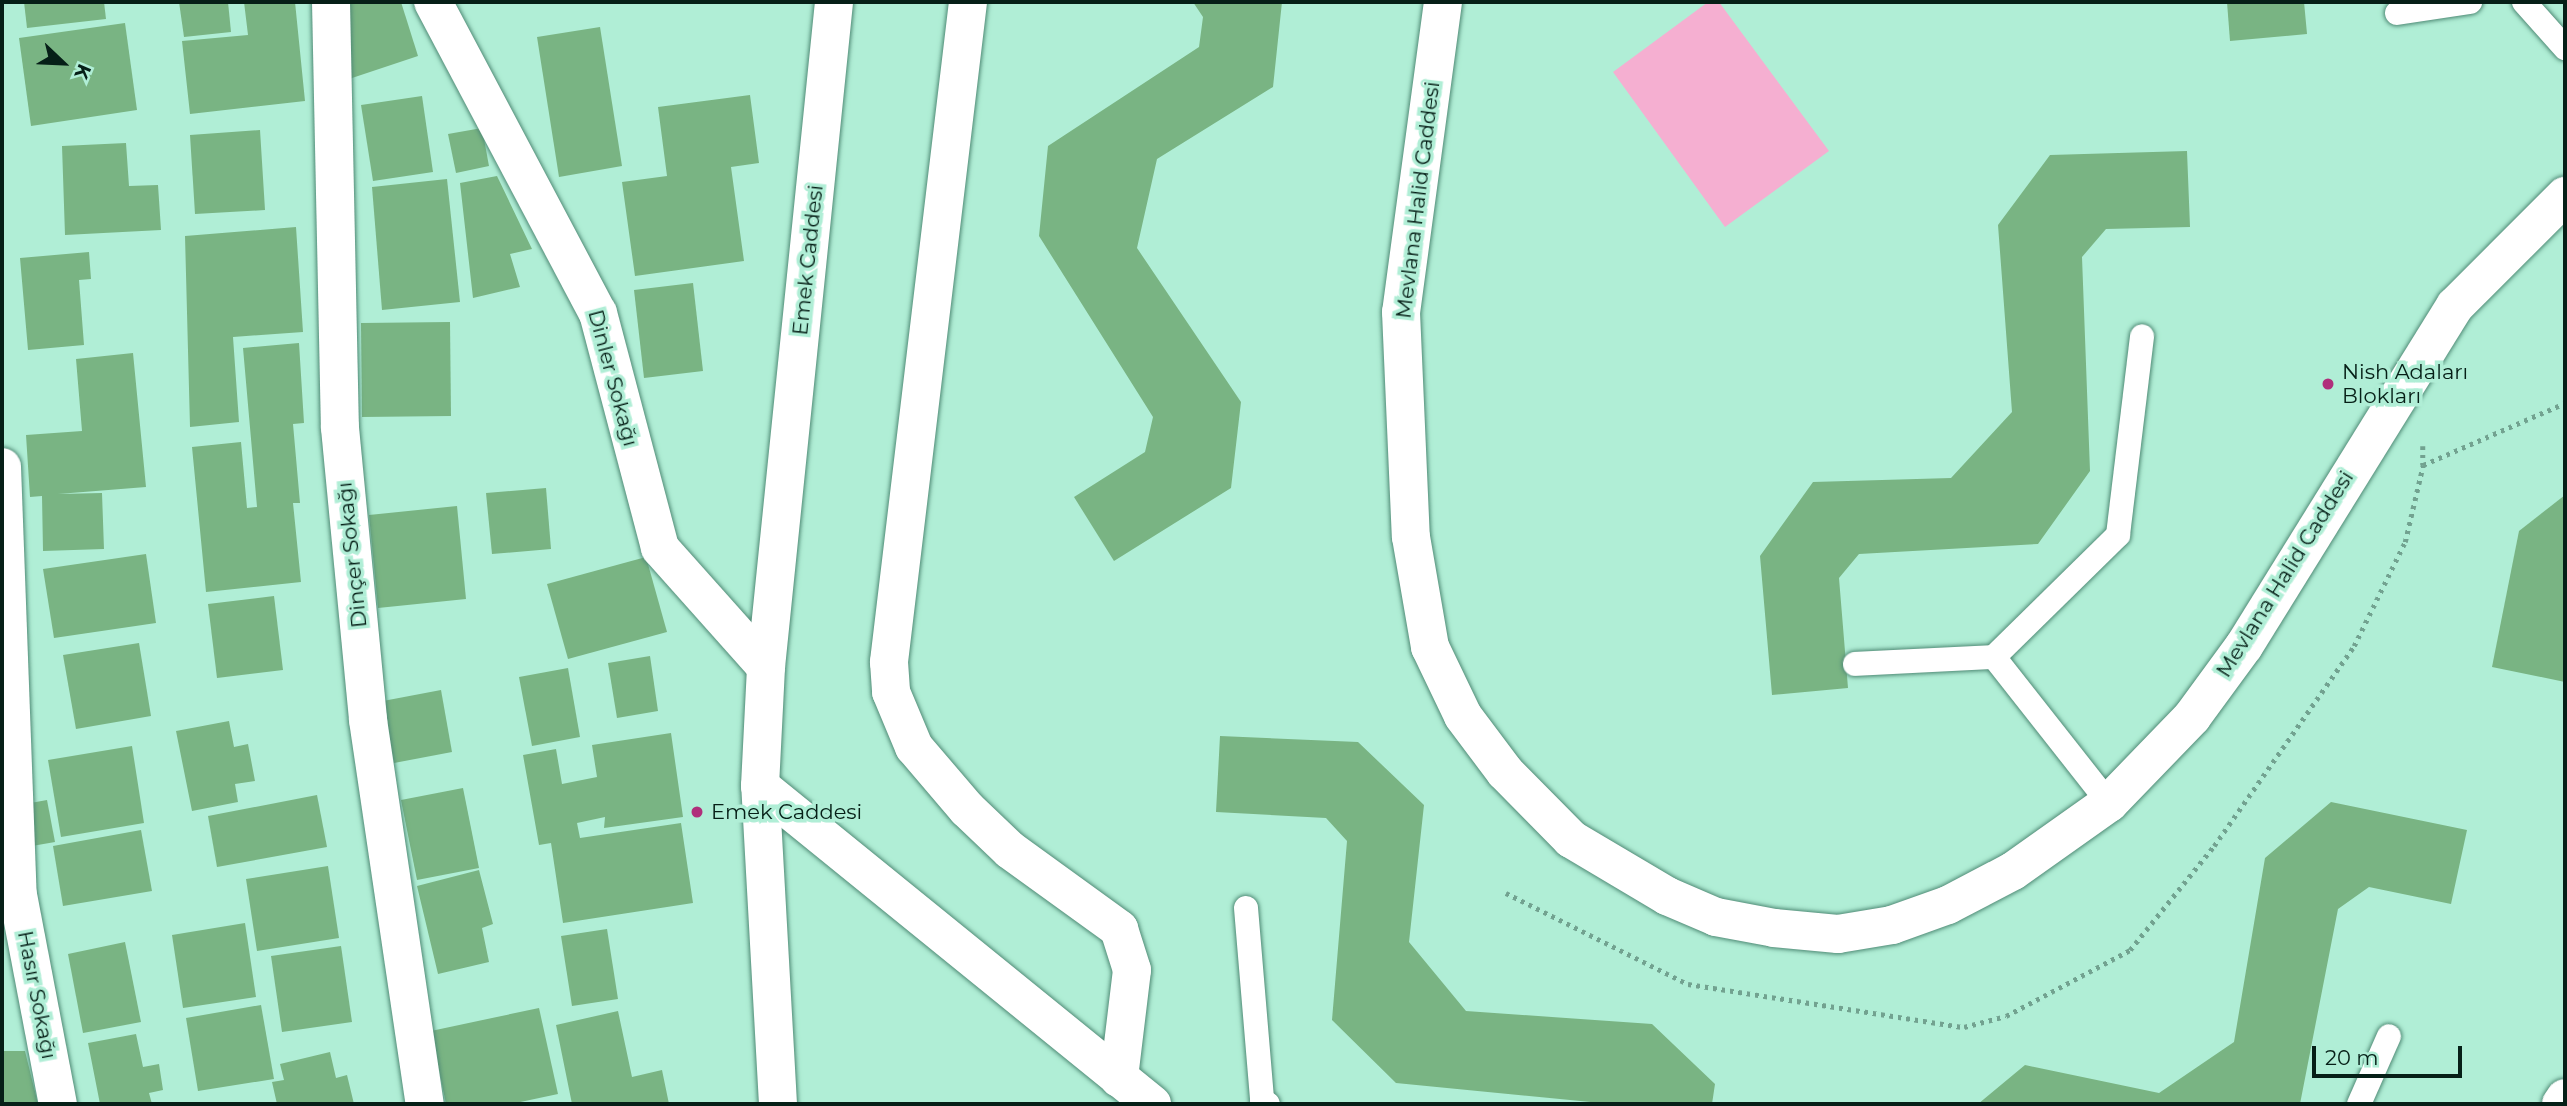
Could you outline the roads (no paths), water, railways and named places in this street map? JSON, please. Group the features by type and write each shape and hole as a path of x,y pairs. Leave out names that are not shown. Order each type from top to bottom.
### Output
{"street":[{"name":"Dinçer Sokağı","path":"331,2 340,428 368,720 425,1104"},
{"name":"Dinler Sokağı","path":"433,2 598,313 660,548 766,667"},
{"name":"Emek Caddesi","path":"778,1104 760,786 766,667 834,2"},
{"path":"968,2 889,662 891,692 914,747 967,810 1010,850 1119,929 1132,970 1119,1078"},
{"name":"Mevlana Halid Caddesi","path":"1443,2 1401,312 1411,537 1430,647 1463,716 1505,772 1570,839 1667,896 1716,917 1838,934 1892,925 1948,905 2013,871 2109,803 2192,717 2244,646 2455,306 2565,197"},
{"name":"Hasır Sokağı","path":"2,467 18,895 58,1104"},
{"path":"760,786 1152,1104"},
{"path":"2561,1104 2565,1098"}],"lane":[{"path":"2397,13 2470,2"},
{"path":"2524,2 2565,48"},
{"path":"1855,664 1994,657 2118,535 2141,336"},
{"path":"1994,657 2109,803"},
{"path":"1246,908 1262,1100 1268,1104"},
{"path":"2359,1104 2389,1037"}],"place":[{"name":"Nish Adaları Blokları","path":"2328,384"},
{"name":"Emek Caddesi","path":"697,812"}]}
